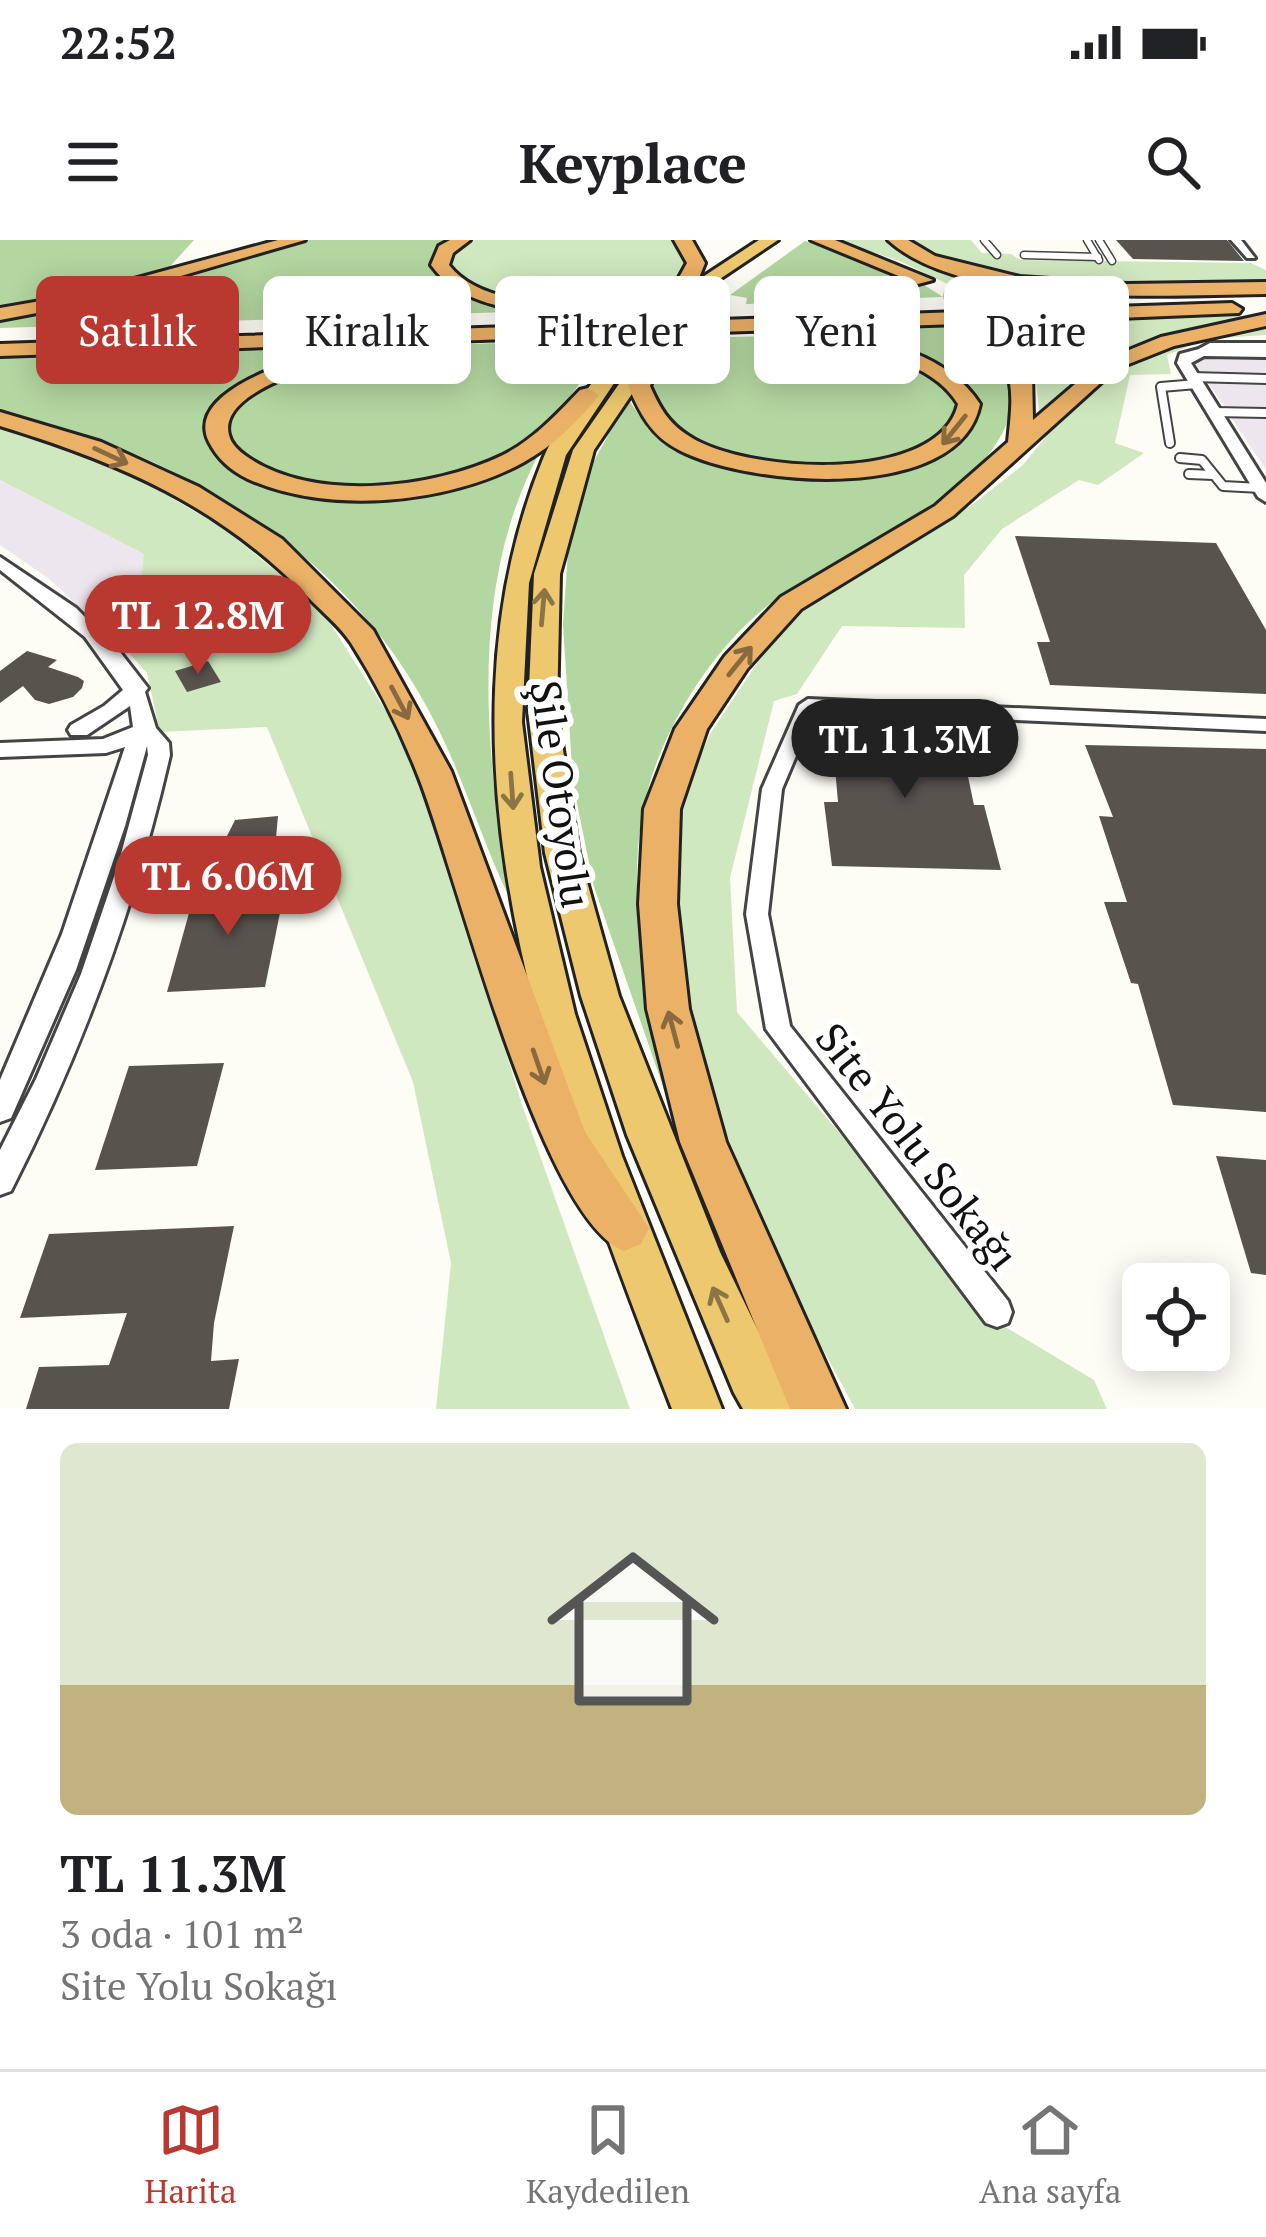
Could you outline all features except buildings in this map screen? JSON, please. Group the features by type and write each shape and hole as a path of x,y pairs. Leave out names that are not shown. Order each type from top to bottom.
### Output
{"highway":[{"path":"0,314 100,295 297,240"},
{"path":"462,240 445,250 442,272 463,288 495,298"},
{"path":"682,240 698,260 694,276"},
{"name":"Şile Otoyolu","path":"715,276 770,240"},
{"name":"Şile Otoyolu","path":"730,284 796,240"},
{"path":"819,240 899,268 953,296 994,328 1025,377 1027,409 1020,442"},
{"path":"896,240 944,265 1016,280 1266,292"},
{"path":"730,311 1266,292"},
{"path":"730,327 1266,308"},
{"path":"0,335 495,319"},
{"path":"818,1409 703,1142 668,1009 658,904 662,808 692,729 736,663 791,604 944,511 1108,365 1168,341 1266,320"},
{"path":"639,384 648,417 678,441 728,460 803,472 878,467 940,447 966,419 965,402 955,383 904,354 827,337 730,330"},
{"path":"482,335 372,348 296,364 261,379 224,409 217,425 220,443 230,457 270,479 318,488 414,488 468,478 510,461 545,439 588,395"},
{"path":"0,350 495,335"},
{"name":"Şile Otoyolu","path":"600,384 588,395 547,480 524,547 508,646 514,820 553,1009 624,1228 697,1409"},
{"name":"Şile Otoyolu","path":"625,384 588,443 546,569 540,631 546,736 564,860 597,989 656,1161 771,1409"},
{"path":"0,419 94,447 190,492 272,544 362,636 434,771 566,1142 624,1228"}],"street":[{"path":"1236,240 1251,256"},
{"path":"1203,352 1210,347 1266,350"},
{"path":"1263,493 1194,381 1185,357 1266,350"},
{"path":"0,562 110,652 137,688 145,730 158,742 159,755 103,946 53,1079 0,1181"},
{"path":"79,730 112,711 137,688"},
{"name":"Site Yolu Sokağı","path":"998,1312 778,1029 758,914 772,789 808,705 1266,725"},
{"path":"0,734 145,730"},
{"path":"0,750 106,746 145,730"},
{"path":"0,1109 46,1012 122,797 135,744 145,730"}],"lane":[{"path":"984,240 997,256"},
{"path":"1024,255 1099,260 1087,240"},
{"path":"1099,240 1112,261"},
{"path":"1170,443 1161,387 1266,379"},
{"path":"1214,412 1266,413"},
{"path":"1180,458 1204,460 1226,487 1263,493"},
{"path":"1189,474 1214,475"}],"shaded area":[{"path":"1266,357 1266,470 1196,364 1194,359"},
{"path":"0,480 144,554 190,633 130,654 48,578 0,545"}],"green space":[{"path":"0,240 194,240 164,273 36,276 36,300 0,308"},
{"path":"308,240 453,240 435,254 442,276 263,276 263,320 239,320 239,276 190,276"},
{"path":"468,240 672,240 683,246 690,259 685,276 495,276 495,295 471,284 471,276 460,276 447,264 449,253"},
{"path":"834,240 891,240 915,257 978,276 944,276 944,282 900,261"},
{"path":"902,240 971,240 982,253 1011,254 1020,260 1251,263 1266,270 1266,284 1129,285 1129,276 1017,276 944,259"},
{"path":"805,241 904,276 756,276"},
{"path":"754,278 754,304 730,295"},
{"path":"920,282 943,297 920,298"},
{"path":"1129,287 1181,291 1129,293"},
{"path":"471,294 495,300 495,312 471,313"},
{"path":"36,311 36,327 0,328 0,318"},
{"path":"1266,315 1129,349 1129,320"},
{"path":"1266,323 1266,335 1207,339 1167,355 1171,374 1130,375 1129,380 1129,361 1154,350"},
{"path":"944,326 944,371 920,356 920,327"},
{"path":"754,336 754,384 920,384 920,368 945,389 956,409 943,434 920,450 859,466 790,466 699,446 650,404 648,384 730,384 730,337"},
{"path":"495,344 495,384 579,384 535,434 473,471 399,486 323,482 254,465 232,441 227,421 256,392 272,384 471,384 471,345"},
{"path":"239,348 263,348 263,383 214,407 205,426 206,441 215,455 253,480 402,494 541,450 517,502 492,612 490,727 509,897 429,711 393,653 350,601 302,555 248,515 190,481 129,452 0,411 0,356 36,355 36,384 239,384"},
{"path":"958,384 1011,384 1009,416 991,451 961,483 922,512 797,586 749,622 704,674 660,754 645,801 637,900 650,1000 684,1147 594,887 573,784 563,624 568,552 589,470 628,399 648,428 681,450 805,476 918,464 949,453 968,432 976,413"},
{"path":"1036,384 1070,384 1039,411"},
{"path":"1092,384 1128,384 1115,443 1144,453 1098,485 1079,480 1002,529 964,575 965,628 842,626 797,694 774,701 730,878 737,1012 1002,1325 1094,1380 1107,1409 855,1409 789,1286 688,1040 671,918 683,795 710,734 759,660 806,608 973,504 1023,465"},
{"path":"0,427 129,473 223,528 319,606 400,733 446,854 522,1105 630,1409 436,1409 451,1263 413,1082 267,727 160,732 147,673 130,654 189,633 140,597 144,554 0,480"}]}
